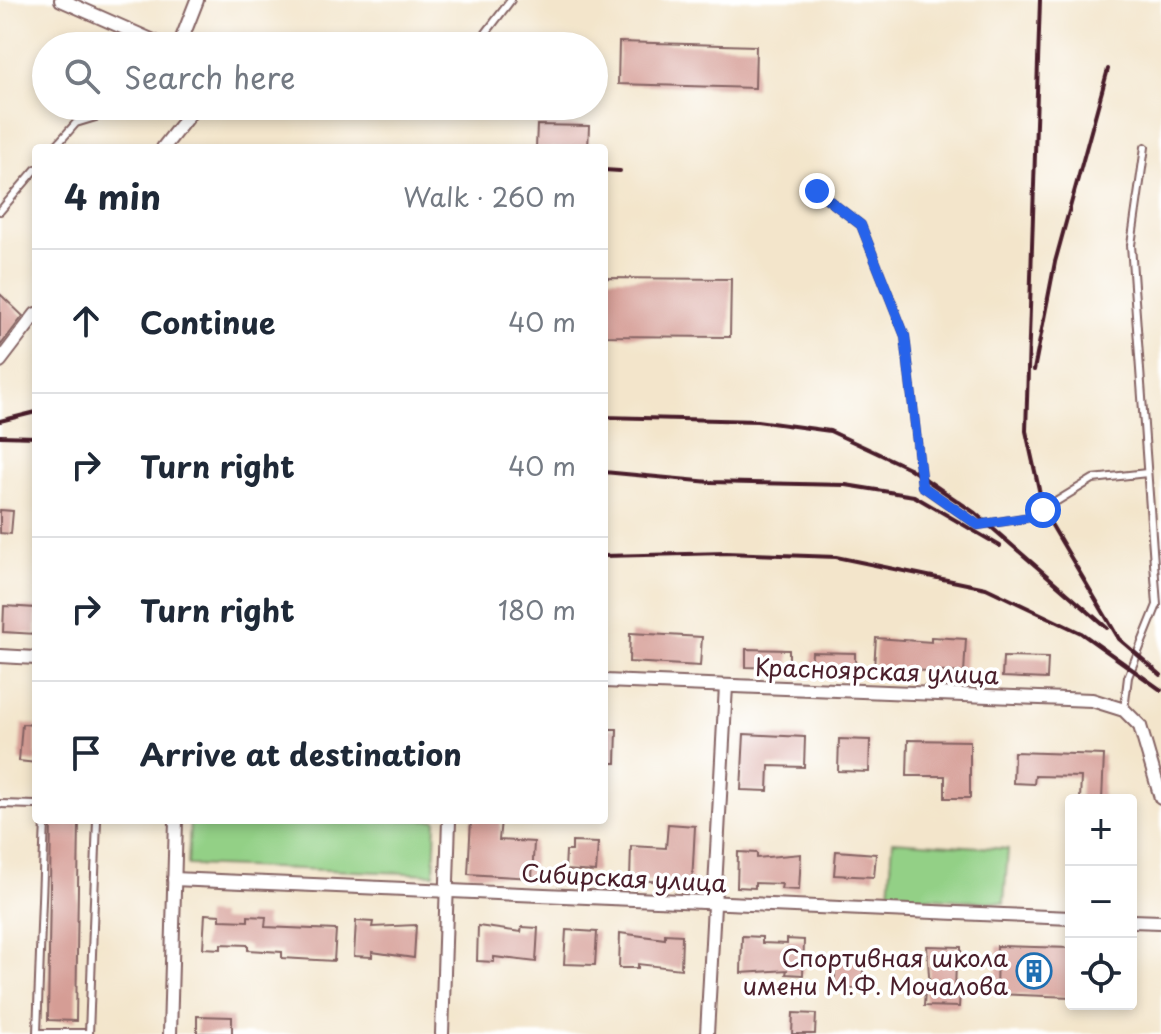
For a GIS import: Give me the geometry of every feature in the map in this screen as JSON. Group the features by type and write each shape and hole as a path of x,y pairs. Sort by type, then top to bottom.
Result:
{"street":[{"path":"61,0 133,32"},
{"path":"184,32 197,0"},
{"path":"166,144 182,120"},
{"path":"0,361 32,319"},
{"path":"0,656 32,658"},
{"name":"Красноярская улица","path":"608,681 1092,700 1124,710"},
{"path":"707,1034 726,686"},
{"path":"1124,710 1140,726 1161,798"},
{"path":"170,1034 176,824"},
{"path":"442,1034 449,824"},
{"name":"Сибирская улица","path":"174,879 1065,918"},
{"path":"1137,921 1161,922"}],"lane":[{"path":"487,32 511,0"},
{"path":"58,144 76,123 86,120"},
{"path":"1124,710 1128,677 1157,605 1131,245 1145,147"},
{"path":"0,211 32,174"},
{"path":"817,191 861,225 905,336 922,486 978,525 1031,517 1093,479 1147,473"},
{"path":"0,804 32,805"},
{"path":"45,824 37,1033 89,1034 97,824"}],"green space":[{"path":"190,824 436,824 434,874 188,865"},
{"path":"893,841 1008,849 1004,903 889,895"}],"building":[{"path":"619,42 756,46 755,88 618,84"},
{"path":"537,125 589,126 588,144 536,144"},
{"path":"608,278 731,279 730,337 608,336"},
{"path":"0,294 23,316 0,346"},
{"path":"0,510 13,511 11,534 0,533"},
{"path":"4,606 32,608 32,634 3,632"},
{"path":"630,633 702,637 700,666 629,662"},
{"path":"931,637 966,639 964,673 874,668 876,638 931,642"},
{"path":"746,649 789,650 789,668 746,667"},
{"path":"812,652 855,653 855,671 811,670"},
{"path":"1003,657 1048,658 1047,679 1002,677"},
{"path":"22,724 32,725 32,763 19,761"},
{"path":"608,729 617,729 616,763 608,763"},
{"path":"744,734 805,737 804,767 769,766 768,791 741,790"},
{"path":"839,739 870,740 869,772 838,771"},
{"path":"908,740 970,741 970,798 945,798 945,776 907,776"},
{"path":"1014,752 1104,755 1102,794 1080,794 1081,777 1035,776 1034,784 1013,783"},
{"path":"51,824 79,824 76,1021 48,1020"},
{"path":"471,824 501,824 499,840 534,842 532,878 468,874"},
{"path":"668,824 695,826 692,883 630,880 631,846 666,848"},
{"path":"572,842 598,843 596,872 565,870 566,851 572,851"},
{"path":"836,851 876,854 874,877 834,875"},
{"path":"738,852 757,853 757,858 801,854 799,890 781,889 782,884 755,883 755,888 737,887"},
{"path":"205,914 220,915 220,920 248,921 248,916 266,917 265,927 336,930 334,961 282,958 282,952 248,950 248,945 221,944 221,949 203,948"},
{"path":"356,921 373,922 372,927 416,925 414,958 372,952 372,957 354,956"},
{"path":"478,926 521,932 522,927 538,928 536,962 494,957 494,962 477,961"},
{"path":"566,930 597,932 595,965 564,964"},
{"path":"620,933 665,939 665,934 682,935 681,969 638,964 638,968 619,968"},
{"path":"742,936 762,937 762,943 787,944 787,939 804,940 803,975 786,974 787,970 741,973"},
{"path":"927,946 961,947 961,963 956,963 955,990 960,991 959,1007 924,1006 925,990 930,990"},
{"name":"Спортивная школа имени М.Ф. Мочалова","path":"997,946 1065,948 1065,997 996,994"},
{"path":"836,959 864,960 862,989 834,988"},
{"path":"793,1013 816,1014 815,1034 792,1034"},
{"path":"197,1016 232,1017 232,1034 197,1033"}],"railway":[{"path":"1040,0 1026,431 1044,512 1119,639 1161,675"},
{"path":"1034,370 1055,262 1108,69"},
{"path":"608,170 620,171"},
{"path":"0,421 32,413"},
{"path":"608,417 757,421 830,431 909,468 975,513 1107,628"},
{"path":"0,436 32,437"},
{"path":"608,472 710,482 846,485 914,496 1000,546"},
{"path":"608,556 726,553 836,557 986,588 1081,633 1161,690"}],"place":[{"name":"Спортивная школа имени М.Ф. Мочалова","path":"1034,971"}],"route":[{"path":"817,191 861,225 905,336 922,486 978,525 1031,517 1043,510"}]}
